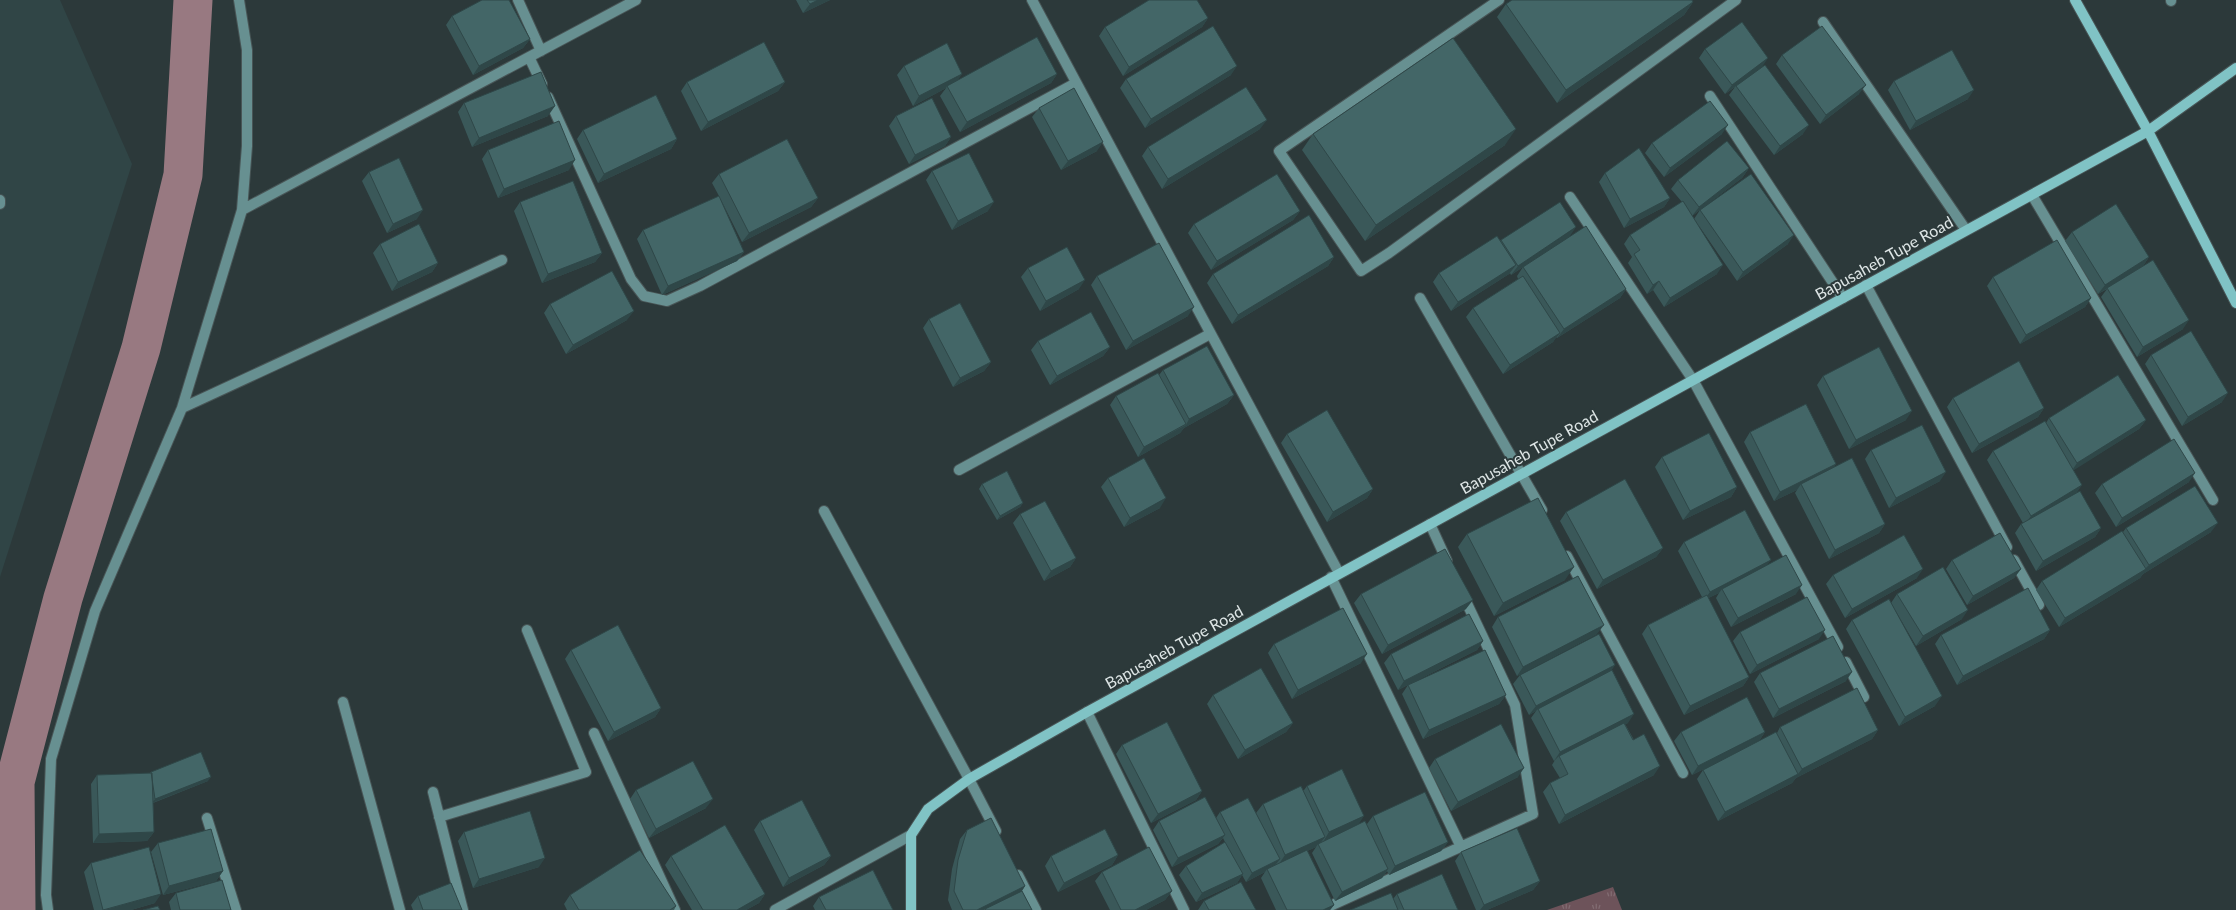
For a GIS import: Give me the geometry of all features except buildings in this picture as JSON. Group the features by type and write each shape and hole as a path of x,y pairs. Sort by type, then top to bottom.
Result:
{"street":[{"path":"48,910 46,895 51,759 95,611 182,408 242,210 247,146 247,50 239,0"},
{"path":"518,0 541,51"},
{"path":"242,210 636,0"},
{"path":"1032,0 1210,334 1335,575 1461,847"},
{"path":"1499,0 1279,151 1361,271 1389,253 1736,0"},
{"path":"2075,0 2148,131 2236,303"},
{"path":"1822,22 1966,230"},
{"path":"530,58 631,279 644,296 667,301 700,286 1076,82"},
{"name":"Bapusaheb Tupe Road","path":"911,835 928,809 969,779 1335,575 2148,131 2236,68"},
{"path":"1710,96 1843,298"},
{"path":"2032,194 2212,500"},
{"path":"1570,197 1693,380 1864,697"},
{"path":"182,408 502,260"},
{"path":"1866,285 2038,605"},
{"path":"1420,298 1523,473 1546,516"},
{"path":"959,470 1210,334"},
{"path":"824,511 1000,840"},
{"path":"1430,524 1450,567"},
{"path":"1564,550 1683,773"},
{"path":"1330,906 1533,814 1515,705 1458,584"},
{"path":"439,818 586,772 527,630"},
{"path":"343,702 400,910"},
{"path":"1087,712 1184,910"},
{"path":"594,732 675,910"},
{"path":"433,792 463,910"},
{"path":"207,818 236,910"},
{"path":"775,910 911,835 911,910"},
{"path":"1014,866 1036,910"}],"shaded area":[{"path":"0,0 60,0 132,164 0,577"}],"green space":[{"path":"1613,887 1622,910 1547,910"}],"waterway":[{"path":"16,910 15,782 63,598 141,348 183,175 193,0"}]}
